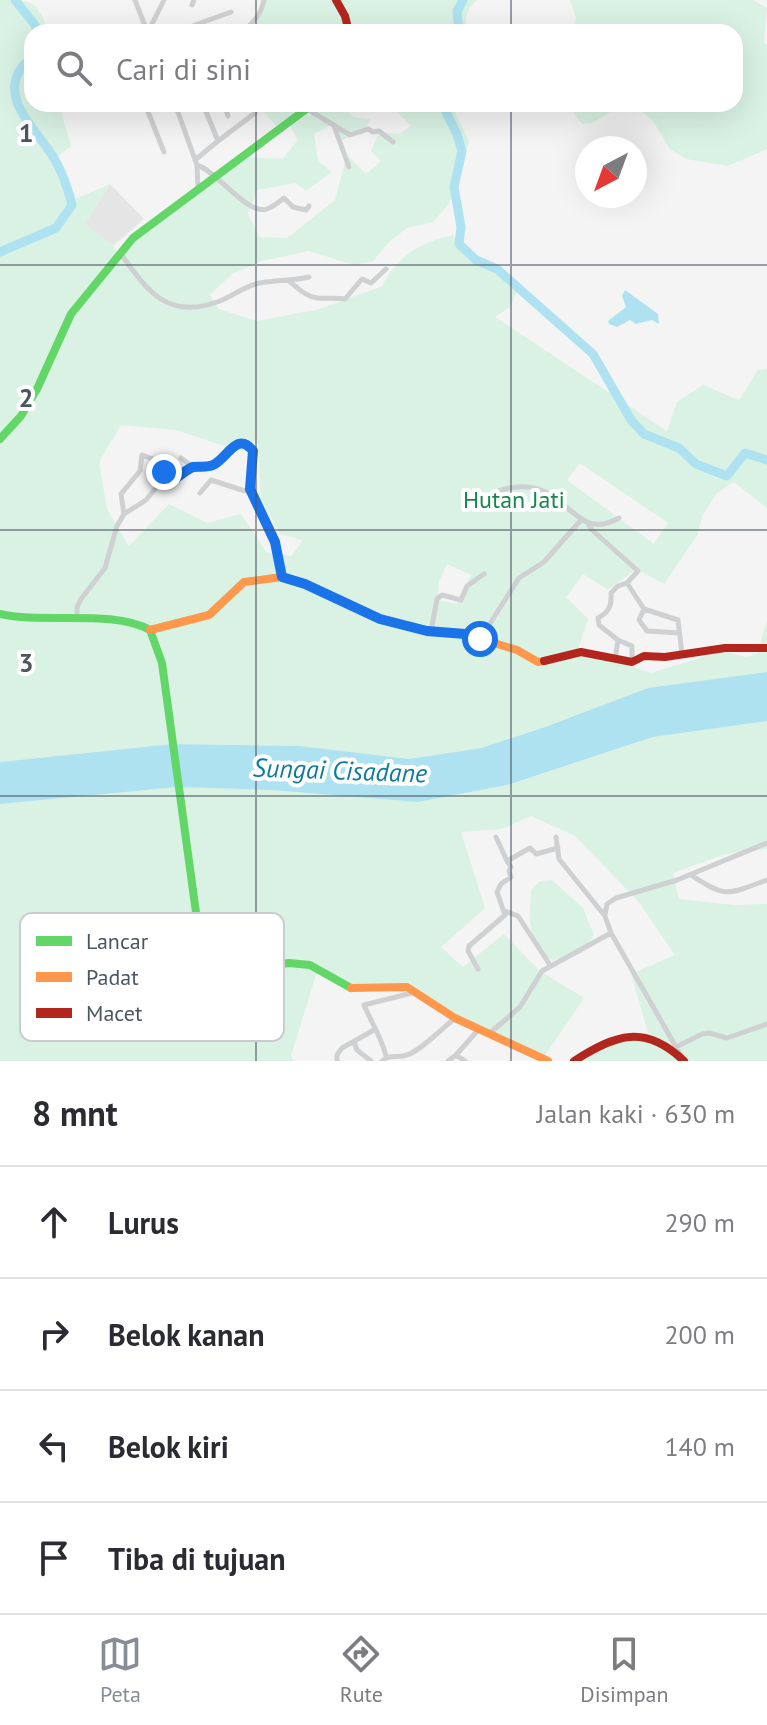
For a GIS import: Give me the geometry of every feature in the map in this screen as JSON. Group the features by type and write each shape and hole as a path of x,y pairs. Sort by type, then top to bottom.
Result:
{"street":[{"path":"135,0 145,24"},
{"path":"152,24 164,0"},
{"path":"252,24 260,14 264,0"},
{"path":"336,0 347,24"},
{"path":"198,24 231,12"},
{"path":"148,112 164,152"},
{"path":"178,112 196,163 198,189"},
{"path":"206,112 218,141"},
{"path":"228,112 228,116"},
{"path":"0,439 21,416 37,389 71,314 120,253 147,226 303,112"},
{"path":"317,112 350,135 368,129 379,131 393,142"},
{"path":"196,163 218,141 255,113"},
{"path":"334,125 349,167"},
{"path":"196,163 257,209 268,209 284,198 299,210 306,210 309,206"},
{"path":"120,253 149,292 159,300 182,307 220,301 259,283 289,282 309,277"},
{"path":"289,282 306,295 345,299 362,279 371,283 386,269"},
{"path":"124,514 121,494 140,471 142,455 153,459 167,477 175,480 193,467 214,465 230,448 240,443 248,445 253,451 250,489 275,542 282,577"},
{"path":"181,458 193,467"},
{"path":"77,618 81,599 105,568 117,526 124,514 146,500 167,477"},
{"path":"200,493 211,480 245,491 250,489"},
{"path":"468,507 484,495 501,488 539,489 588,523 603,525 619,518"},
{"path":"480,639 519,578 544,562 581,520"},
{"path":"588,523 638,571 611,593 612,604 607,613 598,618 599,625 618,640 632,646 632,662"},
{"path":"431,631 437,599 442,595 461,600 467,586 484,574"},
{"path":"150,630 209,615 244,582 282,577 305,584 380,619 431,631 465,634 517,650 538,662 581,652 632,662 644,656 682,655 725,648 767,648"},
{"path":"627,583 644,609 678,620 682,655"},
{"path":"644,609 639,620 647,631 679,633"},
{"path":"0,614 37,620 77,618 141,625 150,630 162,663 196,913"},
{"path":"615,660 618,640"},
{"path":"478,969 468,951 469,946 503,917 505,911 497,892 501,884 511,877 511,867 496,837"},
{"path":"556,837 559,859 605,916 611,933 683,1060"},
{"path":"605,916 607,904 616,898 691,875 767,843"},
{"path":"507,861 530,848 536,854 558,848"},
{"path":"691,875 714,891 732,892 767,880"},
{"path":"505,911 518,916 550,965"},
{"path":"489,1033 520,1007 535,979 550,965 611,933"},
{"path":"284,964 310,965 353,989 401,986 416,991 455,1018 548,1061"},
{"path":"416,991 364,1005 374,1030 385,1046 384,1059 411,1058 455,1018"},
{"path":"676,1047 702,1034 727,1038 767,1024"},
{"path":"448,1061 479,1029"},
{"path":"337,1061 342,1048 374,1030"},
{"path":"574,1061 593,1048 631,1035 660,1040 683,1060"},
{"path":"354,1042 357,1050 371,1061"},
{"path":"456,1055 465,1061"}],"shaded area":[{"path":"110,184 144,219 113,246 85,224"}],"green space":[{"name":"Hutan Jati","path":"0,0 27,2 41,14 45,24 24,24 24,112 61,112 71,146 52,161 73,200 110,184 85,224 113,246 137,278 122,253 154,222 245,157 282,159 298,140 290,125 279,129 264,112 305,112 309,116 320,112 348,112 353,117 371,119 366,127 341,141 333,124 314,134 318,161 332,172 306,191 296,183 257,190 248,214 260,237 287,238 335,200 347,155 366,174 381,161 371,151 379,132 400,134 411,126 397,112 455,112 469,141 449,204 433,222 407,228 389,242 373,261 354,265 309,251 261,261 232,274 210,295 219,309 257,321 320,309 382,286 395,266 411,252 453,235 461,248 504,270 519,285 511,306 495,317 667,431 677,402 703,385 739,400 758,370 767,369 767,508 734,482 717,493 702,516 698,534 664,584 636,569 608,590 583,574 566,597 588,619 578,649 651,673 722,651 746,657 757,654 767,620 767,672 548,726 481,748 409,759 300,746 172,744 0,762","holes":["121,425 176,430 225,446 243,438 258,443 261,499 280,534 303,540 291,556 266,552 241,514 207,523 169,504 129,546 107,509 99,462","580,463 668,523 654,544 567,480","447,564 471,575 457,604 438,600 439,581"]},
{"path":"263,0 477,0 467,14 466,24 251,24"},
{"path":"570,0 753,0 767,8 764,42 767,45 767,149 728,166 686,159 670,149 653,121 643,112 743,112 743,24 575,24"},
{"path":"573,112 610,112 592,123 582,124"},
{"path":"767,721 767,849 726,854 673,873 679,899 734,905 767,904 767,1061 574,1061 618,1036 648,1033 631,974 675,955 638,901 575,836 531,816 502,829 461,832 485,908 441,947 463,967 504,934 540,971 584,998 544,1057 464,1021 409,987 352,986 319,965 291,1056 294,1061 0,1061 0,804 177,787 271,790 418,802 507,785 653,737"},
{"path":"552,880 583,908 594,935 582,953 552,960 543,954 533,938 530,910 531,890 540,881"}],"water":[{"path":"625,290 658,314 659,324 652,320 636,324 630,320 617,327 609,324 608,321 626,307 622,296"},
{"name":"Sungai Cisadane","path":"767,672 767,721 653,737 507,785 418,802 271,790 177,787 0,804 0,762 172,744 300,746 409,759 481,748 648,688"}],"waterway":[{"path":"15,0 34,24"},
{"path":"458,24 457,11 463,0"},
{"path":"0,252 56,228 72,205 56,161 17,101 15,81 24,65"},
{"path":"446,112 462,151 454,187 461,227 459,244 476,260 497,269 593,354 631,420 644,434 679,448 696,464 727,476 745,453 767,460"}],"traffic: fast":[{"path":"0,439 21,416 37,389 71,314 133,238 302,112"},
{"path":"0,614 117,620 150,630 162,663 196,913"},
{"path":"284,964 310,965 351,988"}],"traffic: slow":[{"path":"150,630 209,615 244,582 282,577 305,584 380,619 427,631 465,634 517,650 538,662 544,661"},
{"path":"351,988 407,987 455,1018 548,1061"}],"traffic: jam":[{"path":"336,0 347,24"},
{"path":"544,661 581,652 632,662 644,656 665,657 725,648 767,648"},
{"path":"574,1061 603,1044 630,1037 656,1042 684,1061"}],"route":[{"path":"164,472 175,480 193,467 214,465 230,448 240,443 248,445 253,451 250,489 275,542 282,577 305,584 380,619 427,631 465,634 480,639"}]}
